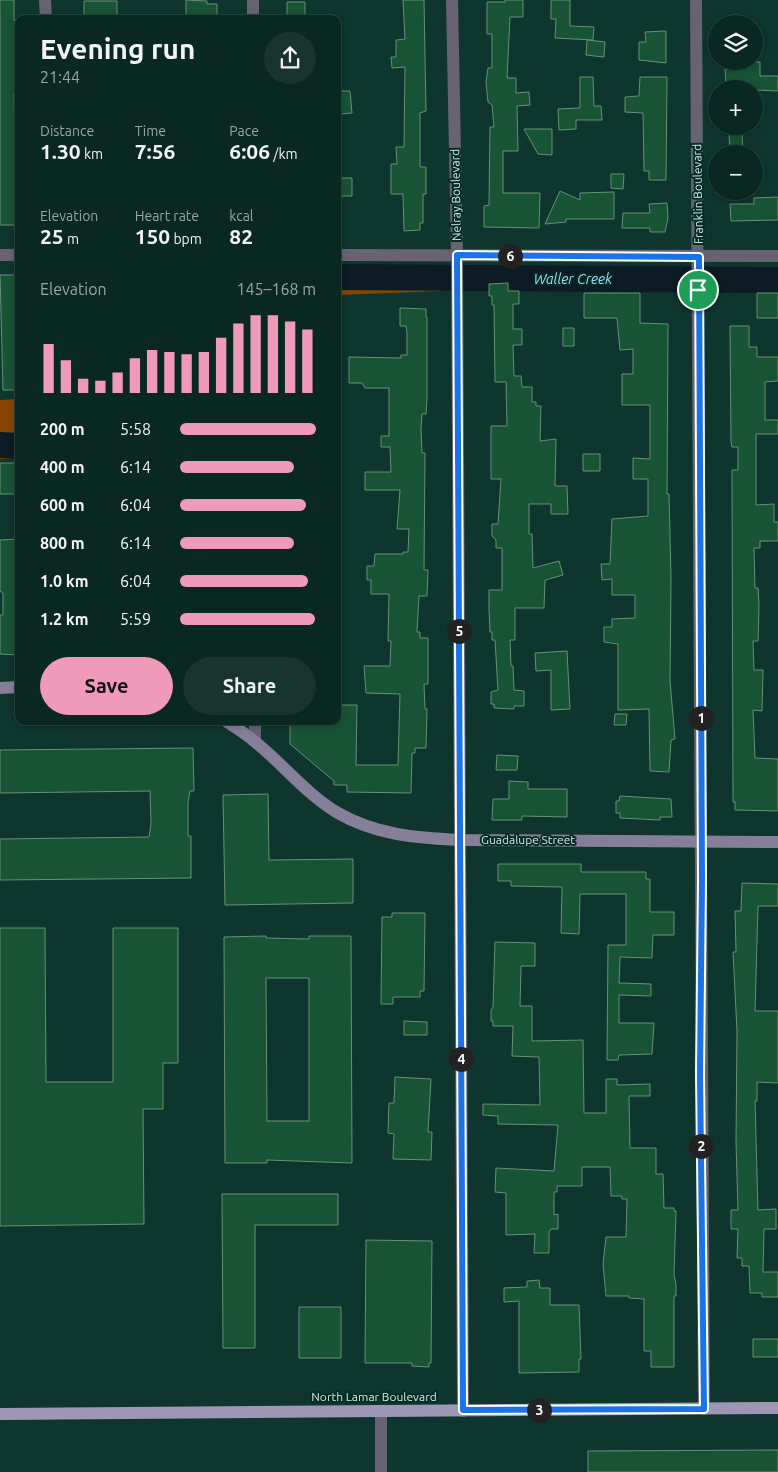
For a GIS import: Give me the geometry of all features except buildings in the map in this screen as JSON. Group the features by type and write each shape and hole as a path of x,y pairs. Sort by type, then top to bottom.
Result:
{"main road":[{"name":"North Lamar Boulevard","path":"0,1414 778,1408"}],"street":[{"path":"46,0 46,15"},
{"path":"253,0 253,15"},
{"name":"Nelray Boulevard","path":"452,0 457,255 463,1410"},
{"name":"Franklin Boulevard","path":"696,0 702,842 700,1074 704,1409"},
{"path":"341,255 778,256"},
{"path":"0,256 15,256"},
{"path":"0,688 15,687"},
{"name":"Guadalupe Street","path":"232,725 255,741 306,789 338,813 355,822 413,838 778,842"},
{"path":"255,725 255,741"},
{"path":"380,1411 381,1472"}],"shaded area":[{"path":"441,268 441,291 341,295 341,269"},
{"path":"15,399 15,458 0,459 0,400"}],"waterway":[{"name":"Waller Creek","path":"341,277 778,280"},
{"name":"Waller Creek","path":"0,445 15,446"}],"route":[{"path":"457,255 699,257 698,290 702,830 700,1074 704,1409 463,1410 457,255"}]}
